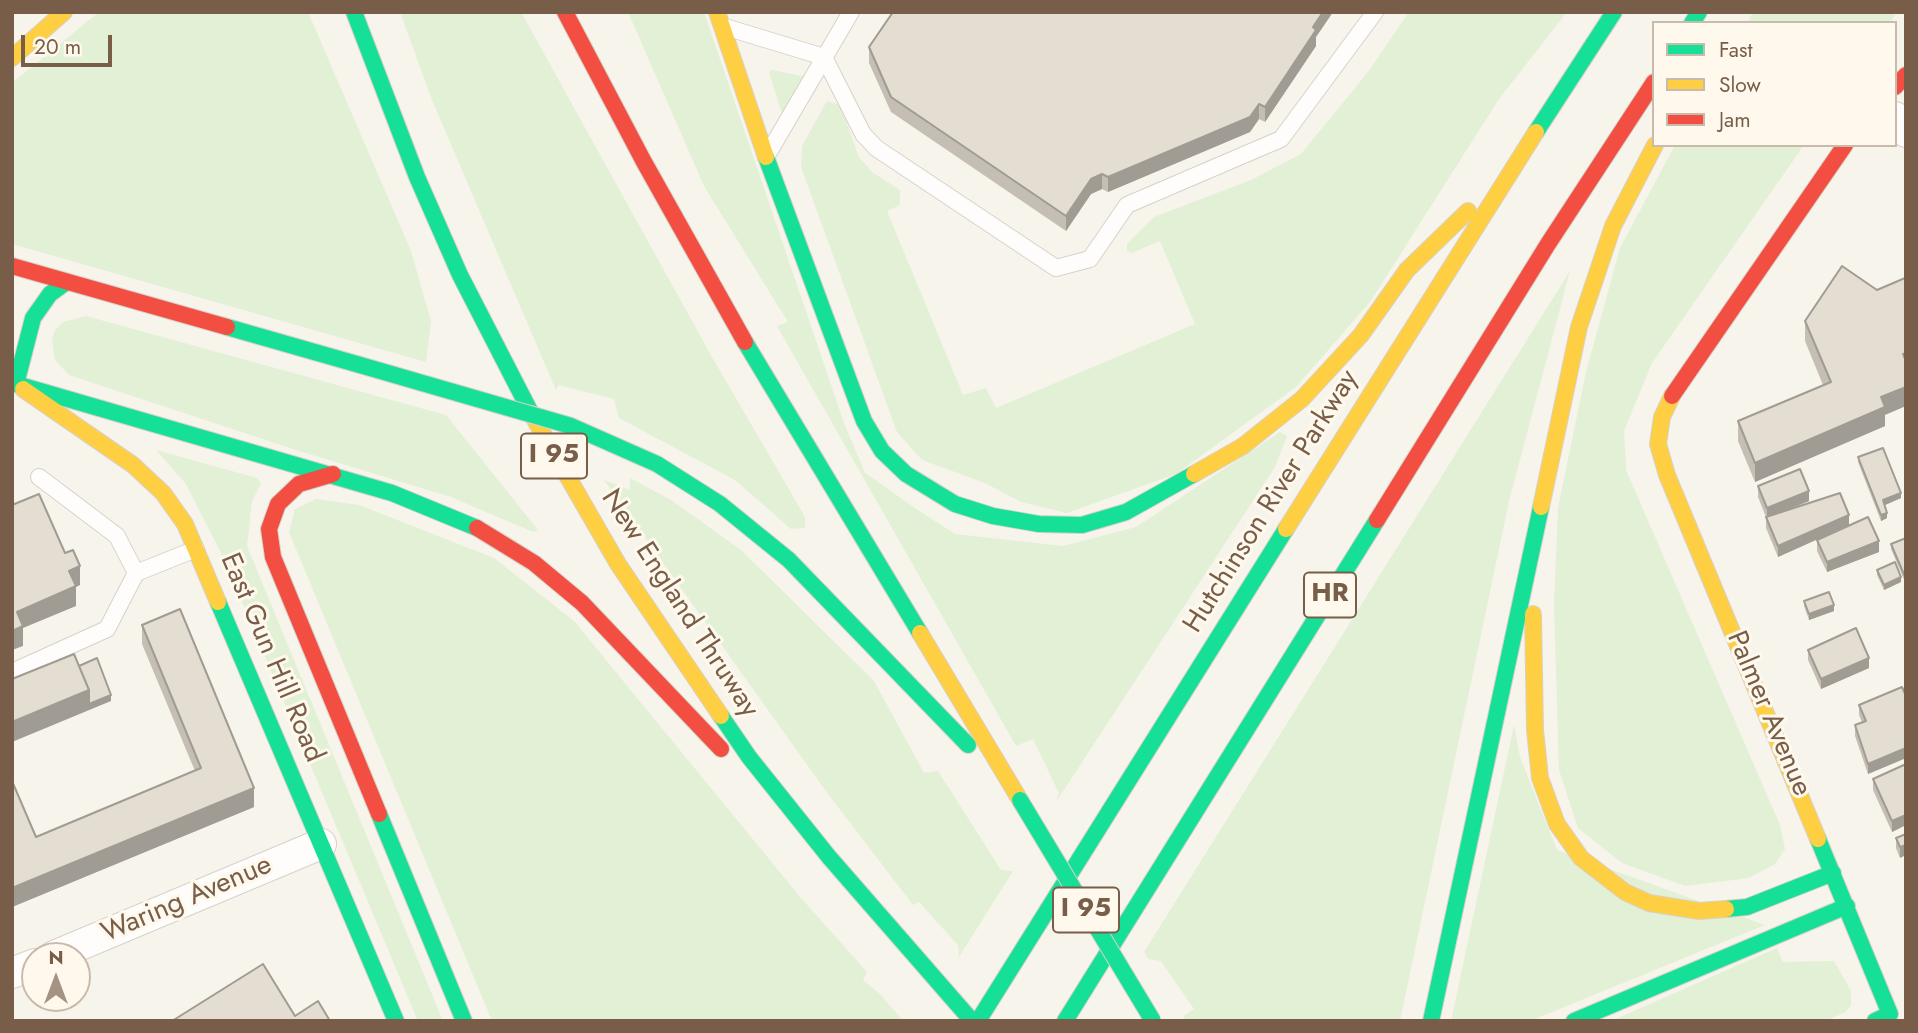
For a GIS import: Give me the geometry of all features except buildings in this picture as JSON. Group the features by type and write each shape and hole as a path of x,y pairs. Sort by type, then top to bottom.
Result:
{"main road":[{"path":"12,58 64,12"},
{"name":"New England Thruway","path":"354,12 416,177 460,275 512,381 563,474 685,666 749,757 829,857 972,1021"},
{"name":"I 95","path":"565,12 644,162 756,361 1153,1021"},
{"name":"Hutchinson River Parkway","path":"978,1021 1512,169 1614,12"},
{"path":"720,19 766,157 864,421 882,451 913,480 955,504 1016,521 1062,525 1104,520 1148,502 1243,446 1302,399 1354,343 1407,270 1512,169"},
{"name":"HR","path":"1065,1021 1541,256 1652,85"},
{"path":"1430,1021 1590,289 1613,226 1654,147"},
{"name":"Palmer Avenue","path":"1844,147 1666,406 1658,430 1660,458 1891,1016"},
{"path":"12,266 570,426 657,464 720,504 789,560 1020,800"},
{"path":"65,283 50,294 33,318 13,386 333,474 449,514 507,545 534,563 604,624 656,683 829,857"},
{"name":"East Gun Hill Road","path":"13,386 149,479 176,510 196,549 396,1021"},
{"path":"333,474 299,484 278,504 269,529 273,557 464,1021"},
{"path":"1532,553 1537,767 1552,814 1581,858 1625,892 1649,903 1689,911 1747,907 1833,873"},
{"path":"1574,1021 1847,906"}],"street":[{"name":"Waring Avenue","path":"87,942 321,844"}],"lane":[{"path":"766,157 851,12"},
{"path":"720,19 824,57 863,134 876,148 1056,268 1090,259 1127,205 1281,139 1375,12"},
{"path":"39,478 117,536 136,573"},
{"path":"12,672 107,629 136,573 196,549"}],"green space":[{"path":"99,12 308,12 411,251 431,321 426,362 12,244 12,83"},
{"path":"400,12 521,12 712,357 805,517 805,528 791,529 735,480 619,418 614,399 558,385 556,390 432,100"},
{"path":"628,12 704,12 844,423 865,473 955,534 1063,546 1136,527 1280,432 1287,436 1275,467 1056,802 1059,793 1033,739 1016,746 777,326 788,322 704,186"},
{"path":"1409,12 1567,12 1499,99 1370,302 1296,387 1176,474 1067,513 1021,502 985,483 922,460 897,432 801,167 802,146 827,101 840,105 859,157 872,172 900,190 900,205 887,211 963,395 986,388 996,408 1195,324 1160,241 1132,253 1127,251 1127,244 1154,217 1251,180 1301,154 1368,72"},
{"path":"1753,12 1897,12 1891,21 1748,21"},
{"path":"772,70 807,77 783,117 769,72"},
{"path":"1674,147 1803,147 1652,363 1624,431 1626,470 1780,825 1785,849 1775,864 1749,878 1685,886 1622,863 1578,828 1559,770 1554,605 1558,508 1586,372 1620,248"},
{"path":"1570,271 1509,501 1400,1021 1186,1021 1183,1016 1194,1009 1161,961 1148,959 1144,952"},
{"path":"86,316 446,415 538,530 533,532 451,497 296,450 69,375 55,360 52,340 55,330 63,322"},
{"path":"156,450 257,478 261,483 252,501 247,546 443,1021 418,1021 224,559 186,484"},
{"path":"630,478 671,500 741,550 874,681 924,773 938,771 1001,870 1013,871 959,957 958,945 919,902 913,905 825,790 604,480 630,490"},
{"path":"316,499 359,505 494,558 574,621 801,898 867,972 863,980 881,995 903,1021 492,1021 289,532 295,509"},
{"path":"1514,725 1520,757 1557,850 1765,925 1530,1021 1451,1021"},
{"path":"1777,948 1783,962 1834,961 1851,991 1851,1005 1846,1012 1825,1021 1611,1021"}],"traffic: fast":[{"path":"354,12 417,177 460,275 531,413"},
{"path":"1536,132 1614,12"},
{"path":"1693,21 1699,12"},
{"path":"766,157 864,421 882,451 906,474 955,504 993,516 1039,524 1082,525 1126,512 1194,474"},
{"path":"65,283 50,294 33,318 16,384 392,493 477,528"},
{"path":"227,327 360,365"},
{"path":"745,342 920,633"},
{"path":"360,365 571,426 657,464"},
{"path":"657,464 720,504 789,560 968,745"},
{"path":"1431,1021 1541,507"},
{"path":"1065,1021 1377,520"},
{"path":"978,1021 1286,529"},
{"path":"218,602 396,1021"},
{"path":"721,716 749,757 829,857 972,1021"},
{"path":"1020,800 1153,1021"},
{"path":"379,814 464,1021"},
{"path":"1818,839 1890,1014 1875,1021"},
{"path":"1726,909 1747,907 1833,873"},
{"path":"1574,1021 1847,906"}],"traffic: slow":[{"path":"12,58 64,12"},
{"path":"717,12 766,157"},
{"path":"1286,529 1536,132"},
{"path":"1541,507 1579,327 1613,226 1654,147"},
{"path":"1194,474 1243,446 1302,399 1361,335 1407,270 1468,211"},
{"path":"23,389 133,465 163,493 185,524 218,602"},
{"path":"1672,396 1662,417 1658,444 1667,475 1818,839"},
{"path":"531,413 618,564 721,716"},
{"path":"1533,614 1535,730 1540,778 1557,824 1581,858 1625,892 1649,903 1699,911 1726,909"},
{"path":"920,633 1020,800"}],"traffic: jam":[{"path":"565,12 644,162 745,342"},
{"path":"1897,85 1906,75"},
{"path":"1377,520 1548,244 1652,85"},
{"path":"1672,396 1844,147"},
{"path":"12,266 227,327"},
{"path":"333,474 299,484 278,504 269,529 273,557 379,814"},
{"path":"477,528 534,563 582,603 721,749"}]}
